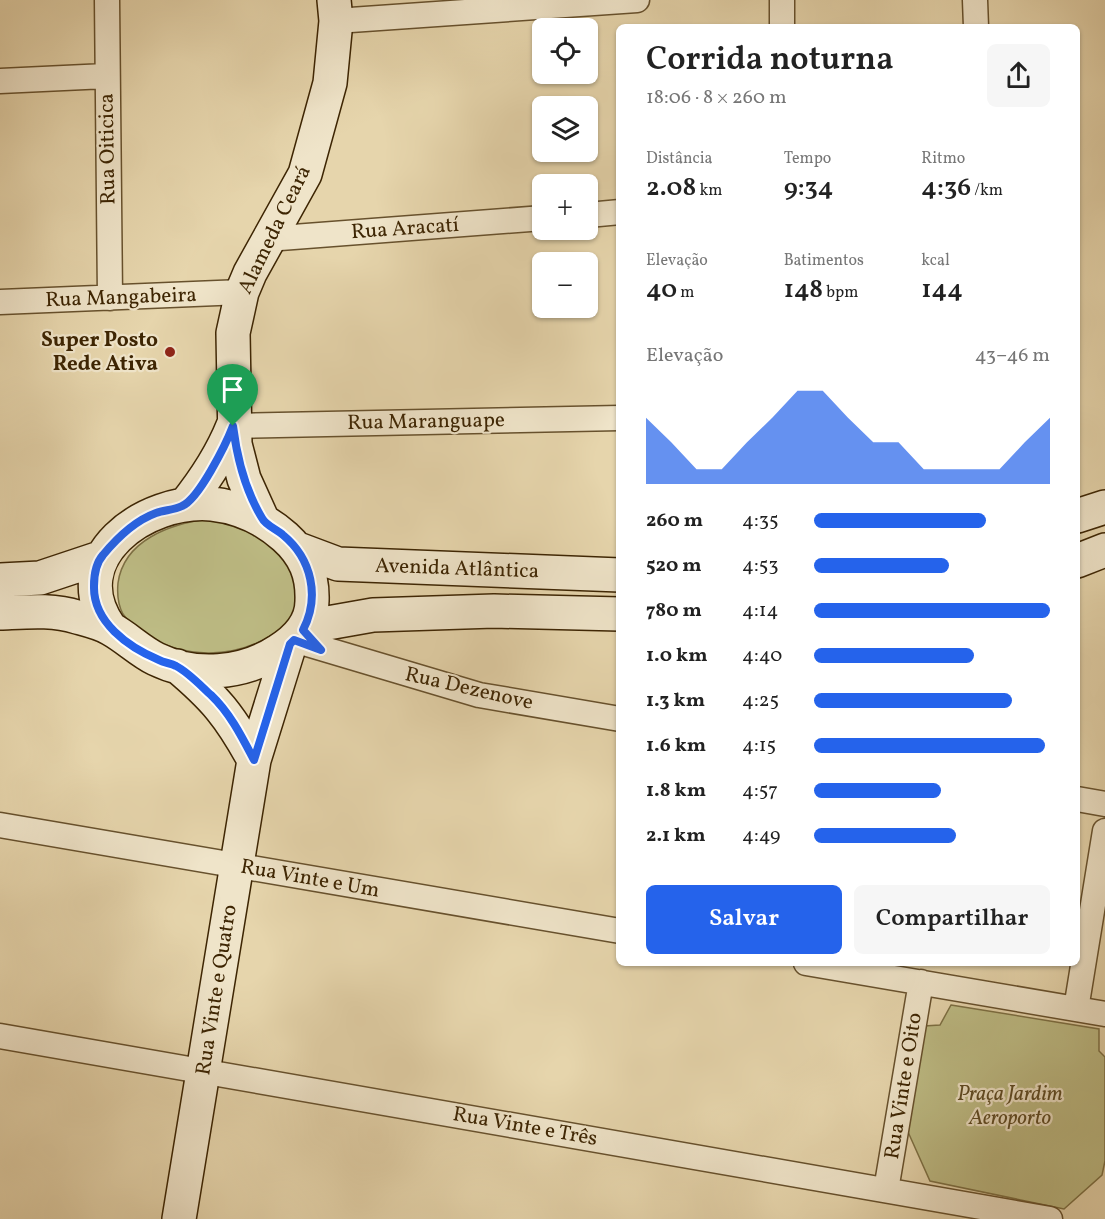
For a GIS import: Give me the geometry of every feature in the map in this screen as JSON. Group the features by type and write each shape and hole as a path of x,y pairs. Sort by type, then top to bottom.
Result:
{"main road":[{"name":"Alameda Ceará","path":"263,521 244,479 233,426 233,333 242,292 267,240 305,174 330,83 335,10"},
{"name":"Alameda Ceará","path":"185,506 212,471 233,426"},
{"name":"Avenida Atlântica","path":"110,628 99,613 94,594 94,576 100,558 121,535 137,522 156,513 185,506 210,504 244,511 263,521 298,549 338,564 616,575"},
{"path":"1080,515 1105,507"},
{"name":"Avenida Atlântica","path":"298,549 308,567 313,588 312,608 303,638"},
{"path":"1080,560 1105,550"},
{"name":"Avenida Atlântica","path":"0,580 40,578 100,558"},
{"name":"Avenida Atlântica","path":"0,613 34,611 74,616 110,628 158,660 177,666 212,671 240,668 266,659 303,638 373,615 494,611 616,614"},
{"name":"Rua Vinte e Quatro","path":"179,1219 254,760 303,638"},
{"path":"177,666 213,697 234,724 254,760"}],"street":[{"name":"Rua Oiticica","path":"107,0 110,298"},
{"path":"335,10 637,0"},
{"path":"782,0 782,24"},
{"path":"975,0 976,24"},
{"path":"0,81 106,76"},
{"path":"598,214 616,212"},
{"name":"Rua Aracatí","path":"267,240 532,219"},
{"name":"Rua Mangabeira","path":"0,302 242,292"},
{"name":"Rua Maranguape","path":"233,426 616,418"},
{"name":"Rua Dezenove","path":"303,638 479,695 616,718"},
{"path":"1080,800 1105,804"},
{"name":"Rua Vinte e Um","path":"0,825 616,931"},
{"path":"1076,1009 1105,831"},
{"path":"824,966 1105,1014"},
{"name":"Rua Vinte e Oito","path":"886,1190 921,982"},
{"name":"Rua Vinte e Três","path":"0,1036 1050,1219"}],"green space":[{"path":"208,519 226,521 276,542 302,585 293,616 282,628 254,644 239,649 208,653 177,649 147,636 134,626 121,611 118,583 122,568 139,545 164,530"},
{"name":"Praça Jardim Aeroporto","path":"951,1005 1099,1029 1099,1051 1105,1057 1105,1161 1102,1175 1064,1209 930,1181 904,1123 924,1026 940,1025"}],"place":[{"name":"Super Posto Rede Ativa","path":"170,352"}],"route":[{"path":"233,426 244,479 263,521 283,534 298,549 308,567 313,588 312,608 303,630 321,650 294,640 290,644 254,760 234,724 213,697 177,666 158,660 110,628 99,613 94,594 94,576 100,558 121,535 137,522 156,513 185,506 212,471 233,426"}]}
